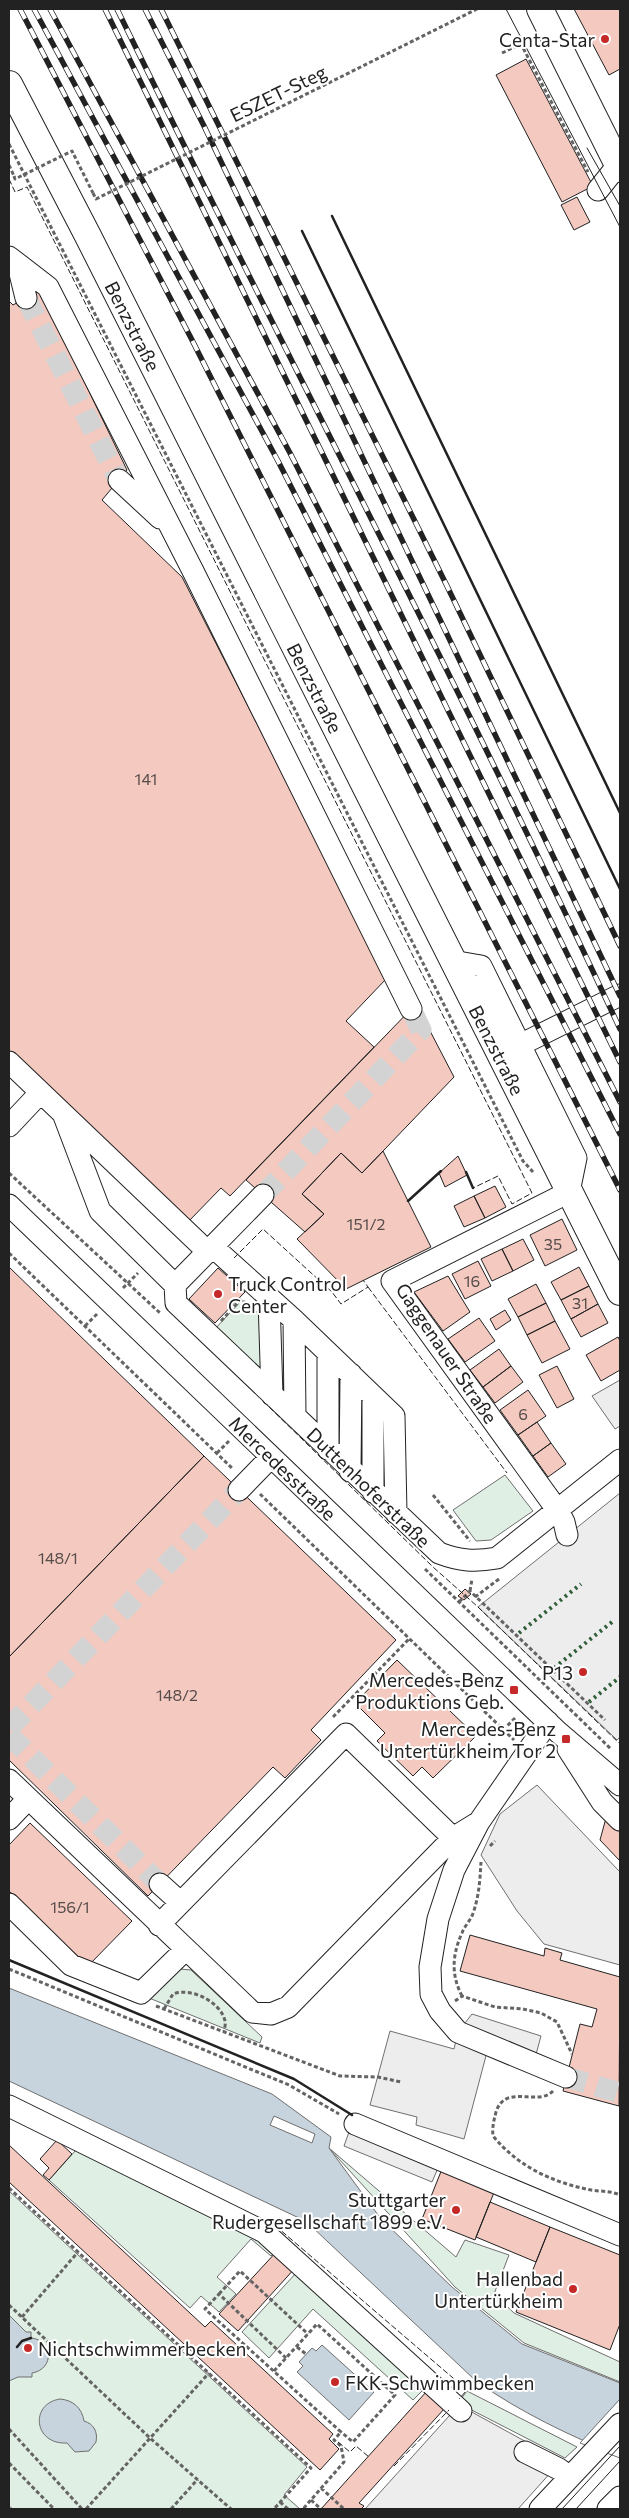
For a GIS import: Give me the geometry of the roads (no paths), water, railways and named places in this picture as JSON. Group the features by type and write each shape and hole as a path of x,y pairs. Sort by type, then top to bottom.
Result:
{"main road":[{"path":"540,9 619,167"},
{"name":"Benzstraße","path":"9,84 620,1292"}],"street":[{"path":"598,190 619,167"},
{"path":"14,261 26,298"},
{"path":"14,261 48,287 171,528 411,1009"},
{"path":"119,480 171,528"},
{"path":"452,961 481,966 576,1158 569,1192"},
{"path":"520,1046 620,995"},
{"path":"9,1062 64,1116 210,1250 229,1263 323,1350 334,1454"},
{"path":"9,1126 40,1093"},
{"path":"64,1116 100,1211 175,1285 263,1195"},
{"name":"Gaggenauer Straße","path":"566,1524 392,1281 569,1192"},
{"name":"Mercedesstraße","path":"9,1204 553,1727 620,1785"},
{"name":"Duttenhoferstraße","path":"175,1285 176,1304 439,1554 474,1562 497,1558 566,1524 620,1460"},
{"path":"323,1350 334,1454"},
{"path":"323,1350 334,1454"},
{"path":"323,1350 334,1454"},
{"path":"323,1350 334,1454"},
{"path":"323,1350 334,1454"},
{"path":"243,1486 271,1457"},
{"path":"553,1727 528,1754 479,1822 454,1870 438,1919 430,1967 431,1994 440,2011 458,2032 562,2075"},
{"name":"Mercedesstraße","path":"553,1727 602,1802 620,1820"},
{"path":"160,1925 180,1902 346,1734 453,1838"},
{"path":"9,1780 252,2012 271,2014 288,2007 453,1838 479,1822"},
{"path":"9,1819 28,1799"},
{"path":"160,1884 180,1902"},
{"path":"9,1904 71,1965 141,1993 185,1950"},
{"path":"9,2106 264,2232 461,2411"},
{"path":"355,2124 620,2235"},
{"path":"540,2509 620,2424"},
{"path":"525,2452 559,2469 570,2477"},
{"path":"608,2509 620,2498"}],"tunnel":[{"path":"26,298 119,480"},
{"path":"263,1195 421,1030 411,1009"},
{"path":"9,1728 239,1490"},
{"path":"9,1735 160,1884"},
{"path":"566,2077 620,2093"}],"tram line":[{"path":"506,9 620,227"},
{"path":"587,148 620,206"},
{"path":"562,2509 620,2446"},
{"path":"576,2509 620,2461"}],"railway":[{"path":"20,9 191,338 620,1190"},
{"path":"34,9 278,461 620,1134"},
{"path":"50,9 290,453 620,1102"},
{"path":"105,9 620,1062"},
{"path":"117,9 497,772 620,1029"},
{"path":"145,9 204,126 620,996"},
{"path":"161,9 447,586 620,946"}],"place":[{"name":"Centa-Star","path":"605,39"},
{"name":"Truck Control Center","path":"218,1294"},
{"name":"P13","path":"583,1672"},
{"name":"Mercedes-Benz Produktions Geb.","path":"514,1690"},
{"name":"Mercedes-Benz Untertürkheim Tor 2","path":"566,1739"},
{"name":"Stuttgarter Rudergesellschaft 1899 e.V.","path":"456,2210"},
{"name":"Hallenbad Untertürkheim","path":"573,2289"},
{"name":"Nichtschwimmerbecken","path":"28,2348"},
{"name":"FKK-Schwimmbecken","path":"335,2382"}]}
